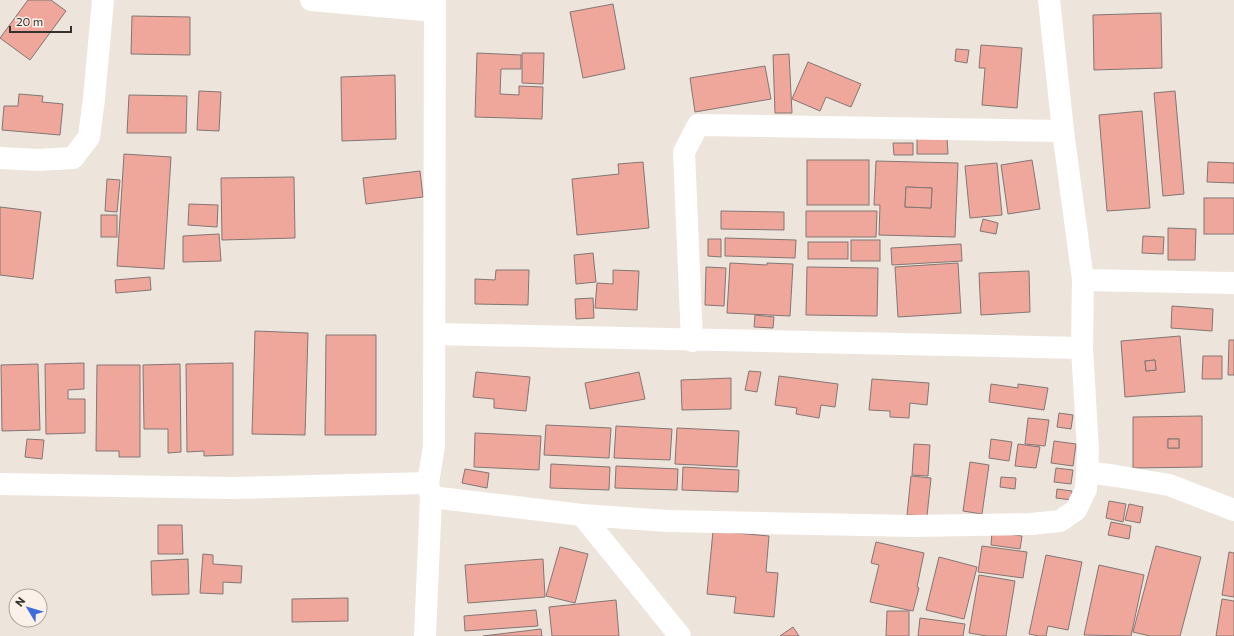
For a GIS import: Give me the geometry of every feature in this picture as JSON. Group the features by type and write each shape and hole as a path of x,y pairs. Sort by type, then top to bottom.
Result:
{"street":[{"path":"0,158 38,160 73,158 89,137 103,0"},
{"path":"311,0 435,5 434,446 430,490 425,636"},
{"path":"0,484 430,490 582,515 668,521 913,526 1032,524 1060,521 1076,510 1086,489 1088,450 1082,348 1083,280 1063,131 1049,0"},
{"path":"692,340 684,152 698,126 1063,131"},
{"path":"1083,280 1234,284"},
{"path":"435,334 1082,348"},
{"path":"1087,472 1169,486 1234,510"},
{"path":"582,515 680,636"}],"building":[{"path":"28,0 51,0 66,11 30,60 0,38"},
{"path":"613,4 625,69 583,78 570,12"},
{"path":"1161,13 1162,68 1094,70 1093,15"},
{"path":"132,16 190,17 190,55 131,54"},
{"path":"981,45 1022,48 1017,108 982,105 985,68 979,68"},
{"path":"956,49 969,50 967,63 955,61"},
{"path":"477,53 521,55 521,69 501,69 500,94 519,95 519,86 543,87 542,119 475,117"},
{"path":"522,53 544,53 543,84 522,83"},
{"path":"789,54 792,113 775,113 773,55"},
{"path":"808,62 861,84 851,107 826,97 820,111 792,99"},
{"path":"765,66 771,99 695,112 690,78"},
{"path":"395,75 396,139 342,141 341,77"},
{"path":"199,91 221,92 219,131 197,130"},
{"path":"1175,91 1184,194 1163,196 1154,93"},
{"path":"19,94 43,96 42,102 63,104 60,135 2,130 4,106 18,106"},
{"path":"129,95 187,96 186,133 127,133"},
{"path":"1142,111 1150,208 1107,211 1099,115"},
{"path":"917,137 947,137 948,154 917,154"},
{"path":"893,143 913,143 913,155 894,155"},
{"path":"124,154 171,157 164,269 117,266"},
{"path":"807,160 869,160 869,205 807,205"},
{"path":"1032,160 1040,209 1008,214 1001,165"},
{"path":"876,161 958,163 955,237 879,235 880,205 874,205","holes":["906,187 932,188 931,208 905,207"]},
{"path":"643,162 649,228 577,235 572,179 619,174 618,164"},
{"path":"1208,162 1234,163 1234,183 1207,182"},
{"path":"997,163 1002,215 970,218 965,166"},
{"path":"420,171 423,197 366,204 363,178"},
{"path":"294,177 295,238 222,240 221,178"},
{"path":"107,179 120,180 117,212 105,211"},
{"path":"906,187 932,188 931,208 905,207"},
{"path":"1204,198 1234,198 1234,234 1204,234"},
{"path":"189,204 218,205 217,227 188,225"},
{"path":"0,207 41,212 33,279 0,275"},
{"path":"721,211 784,212 784,230 721,229"},
{"path":"806,211 877,211 876,237 806,237"},
{"path":"101,215 117,215 117,237 101,237"},
{"path":"983,219 998,223 996,234 980,231"},
{"path":"1168,228 1196,229 1195,260 1168,260"},
{"path":"219,234 221,261 183,262 183,236"},
{"path":"1143,236 1164,237 1163,254 1142,253"},
{"path":"725,238 796,240 795,258 725,256"},
{"path":"708,239 721,239 721,257 708,256"},
{"path":"851,240 880,240 880,261 851,261"},
{"path":"808,242 848,242 848,259 808,259"},
{"path":"961,244 962,261 892,265 891,248"},
{"path":"593,253 596,282 576,284 574,255"},
{"path":"730,263 767,265 767,263 793,264 790,316 727,313"},
{"path":"958,263 961,313 898,317 895,267"},
{"path":"706,267 726,268 724,306 705,305"},
{"path":"807,267 878,268 877,316 806,315"},
{"path":"496,270 529,270 528,305 475,304 475,279 495,280"},
{"path":"613,270 639,271 637,310 595,308 597,283 613,284"},
{"path":"1029,271 1030,312 981,315 979,273"},
{"path":"150,277 151,290 116,293 115,280"},
{"path":"593,298 594,318 576,319 575,299"},
{"path":"1172,306 1213,309 1212,331 1171,328"},
{"path":"755,315 774,317 773,328 754,327"},
{"path":"255,331 308,333 305,435 252,434"},
{"path":"326,335 376,335 376,435 325,435"},
{"path":"1180,336 1185,392 1125,397 1121,341","holes":["1155,360 1156,370 1146,371 1145,361"]},
{"path":"1229,340 1234,340 1234,375 1228,375"},
{"path":"1203,356 1222,356 1222,379 1202,379"},
{"path":"1155,360 1156,370 1146,371 1145,361"},
{"path":"84,363 84,389 68,390 68,399 85,399 85,433 46,434 45,364"},
{"path":"233,363 233,455 204,456 204,451 187,452 186,364"},
{"path":"38,364 40,430 2,431 1,365"},
{"path":"180,364 181,452 168,453 168,429 144,429 143,365"},
{"path":"97,365 140,365 140,457 119,457 119,451 96,451"},
{"path":"749,371 761,372 757,392 745,390"},
{"path":"476,372 530,377 526,411 494,408 494,399 473,397"},
{"path":"639,372 645,399 590,409 585,383"},
{"path":"779,376 838,384 835,407 821,405 819,418 796,414 797,408 775,405"},
{"path":"731,378 731,409 682,410 681,380"},
{"path":"872,379 929,383 927,405 910,403 909,418 890,417 890,411 869,410"},
{"path":"991,384 1018,388 1018,384 1048,388 1044,410 989,402"},
{"path":"1059,413 1073,415 1071,429 1057,427"},
{"path":"1202,416 1202,467 1133,468 1133,417","holes":["1168,439 1179,439 1179,448 1168,448"]},
{"path":"1028,418 1049,420 1045,446 1025,444"},
{"path":"546,425 611,428 609,458 544,455"},
{"path":"616,426 672,429 670,460 614,458"},
{"path":"677,428 739,431 737,467 675,464"},
{"path":"475,433 541,436 539,470 474,467"},
{"path":"27,439 44,440 42,459 25,457"},
{"path":"991,439 1012,442 1009,461 989,458"},
{"path":"1168,439 1179,439 1179,448 1168,448"},
{"path":"1054,441 1076,444 1073,466 1051,463"},
{"path":"914,444 930,445 928,476 912,475"},
{"path":"1018,444 1040,447 1036,468 1015,466"},
{"path":"970,462 989,465 982,514 963,511"},
{"path":"551,464 610,467 609,490 550,488"},
{"path":"616,466 678,469 677,490 615,488"},
{"path":"683,467 739,470 738,492 682,490"},
{"path":"1056,468 1073,470 1071,484 1054,482"},
{"path":"465,469 489,473 487,488 462,483"},
{"path":"911,476 931,478 927,516 907,515"},
{"path":"1001,477 1016,478 1015,489 1000,487"},
{"path":"1057,489 1072,491 1072,500 1056,498"},
{"path":"1109,501 1126,504 1123,522 1106,518"},
{"path":"1129,504 1143,507 1140,523 1125,520"},
{"path":"1111,522 1131,526 1129,539 1108,535"},
{"path":"158,525 182,525 183,554 158,554"},
{"path":"713,531 769,536 766,572 778,573 774,617 734,613 736,597 707,594"},
{"path":"992,532 1022,536 1020,549 991,545"},
{"path":"876,542 924,553 917,587 919,588 913,611 870,602 879,565 871,563"},
{"path":"982,546 1027,552 1023,578 978,572"},
{"path":"1156,546 1201,557 1180,636 1150,636 1133,632"},
{"path":"560,547 588,554 575,603 546,596"},
{"path":"1229,552 1234,553 1234,597 1222,595"},
{"path":"203,554 213,555 213,564 242,566 241,583 223,582 223,594 200,593"},
{"path":"1046,555 1082,562 1068,630 1048,626 1046,636 1039,636 1029,634"},
{"path":"939,557 977,567 964,619 926,610"},
{"path":"188,559 189,594 152,595 151,561"},
{"path":"543,559 545,597 468,603 465,565"},
{"path":"1099,565 1144,575 1131,636 1084,635"},
{"path":"979,575 1015,581 1006,636 987,636 969,633"},
{"path":"348,598 348,621 292,622 292,599"},
{"path":"1222,599 1234,601 1234,636 1216,636"},
{"path":"616,600 619,636 552,636 549,607"},
{"path":"536,610 538,626 465,631 464,616"},
{"path":"887,611 909,611 909,636 886,636"},
{"path":"920,618 965,624 963,636 918,636"},
{"path":"793,627 799,636 780,636"},
{"path":"541,629 542,636 483,636"}]}
